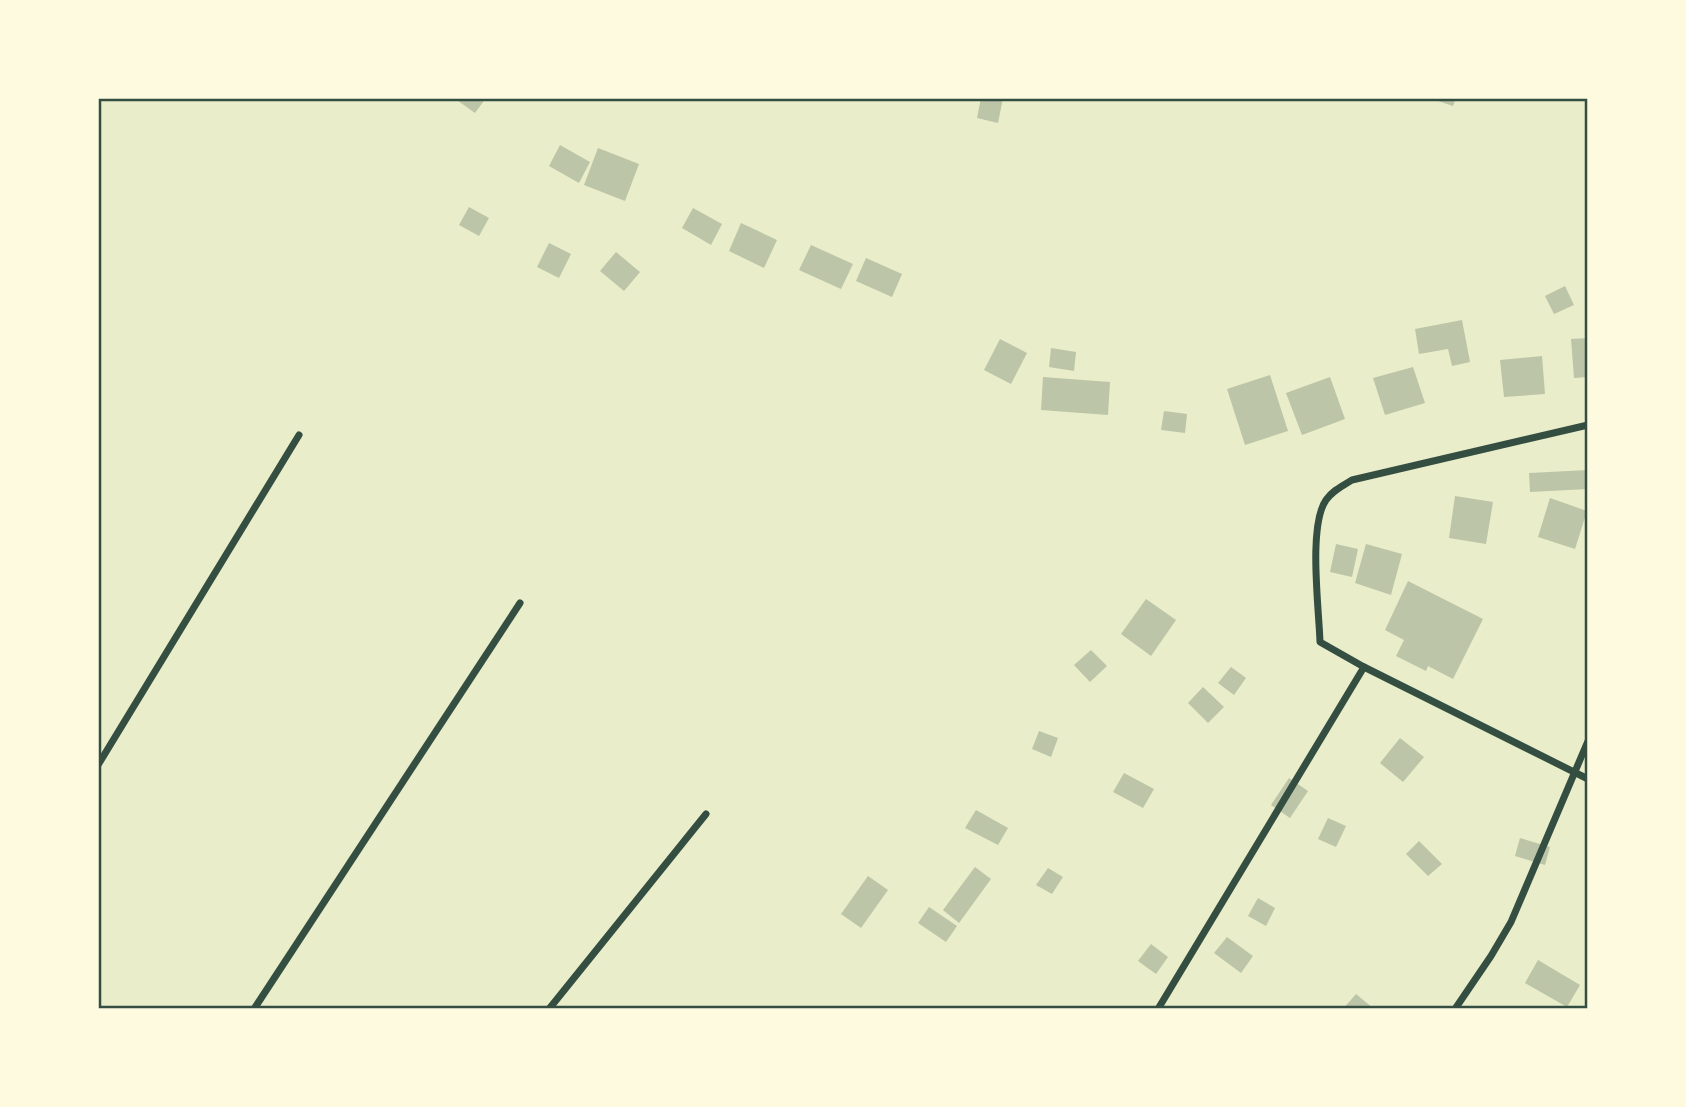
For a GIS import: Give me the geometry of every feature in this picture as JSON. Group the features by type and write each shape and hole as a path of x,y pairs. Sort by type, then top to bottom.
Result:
{"street":[{"path":"1588,425 1352,480 1327,498 1321,509 1316,535 1320,642 1364,667 1588,779"},
{"path":"98,765 299,435"},
{"path":"254,1009 520,603"},
{"path":"1157,1009 1364,667"},
{"path":"1455,1009 1511,922 1588,741"},
{"path":"549,1009 706,814"}],"building":[{"path":"454,98 486,98 475,113"},
{"path":"981,98 1003,98 998,123 977,118"},
{"path":"1429,98 1456,98 1453,106"},
{"path":"560,145 590,162 579,183 549,166"},
{"path":"598,148 639,164 625,201 584,185"},
{"path":"469,207 489,218 479,236 459,225"},
{"path":"693,208 722,224 711,245 682,228"},
{"path":"741,223 777,240 764,268 729,251"},
{"path":"549,243 571,254 559,278 537,267"},
{"path":"811,245 853,264 841,289 799,270"},
{"path":"616,252 640,272 624,291 600,271"},
{"path":"866,258 902,274 892,297 856,281"},
{"path":"1565,286 1574,305 1554,314 1545,296"},
{"path":"1462,320 1470,362 1452,366 1448,349 1419,354 1415,329"},
{"path":"1588,338 1588,377 1574,378 1571,339"},
{"path":"1000,339 1027,353 1011,384 984,370"},
{"path":"1051,348 1076,352 1074,371 1049,367"},
{"path":"1542,356 1545,394 1504,397 1500,360"},
{"path":"1413,367 1425,403 1385,415 1373,378"},
{"path":"1270,375 1288,431 1245,445 1227,389"},
{"path":"1043,377 1110,382 1108,415 1041,410"},
{"path":"1330,377 1345,419 1302,435 1286,393"},
{"path":"1164,411 1187,414 1185,433 1161,430"},
{"path":"1588,470 1588,489 1530,492 1529,473"},
{"path":"1455,496 1493,502 1486,544 1449,538"},
{"path":"1550,498 1587,511 1575,549 1538,537"},
{"path":"1336,544 1358,549 1352,577 1330,572"},
{"path":"1366,544 1402,554 1391,595 1355,583"},
{"path":"1408,581 1483,619 1453,679 1428,666 1426,671 1396,656 1404,640 1385,630"},
{"path":"1146,599 1176,620 1151,656 1121,634"},
{"path":"1091,650 1107,666 1090,682 1074,665"},
{"path":"1231,667 1246,678 1234,695 1218,683"},
{"path":"1203,687 1224,707 1208,723 1188,703"},
{"path":"1039,731 1058,738 1051,757 1032,749"},
{"path":"1400,738 1424,757 1403,782 1380,763"},
{"path":"1124,773 1154,789 1143,808 1113,792"},
{"path":"1289,778 1308,791 1290,818 1271,805"},
{"path":"976,810 1008,828 998,845 965,828"},
{"path":"1328,818 1346,826 1336,847 1318,839"},
{"path":"1520,838 1550,847 1545,865 1515,856"},
{"path":"1419,841 1442,864 1428,876 1406,854"},
{"path":"975,867 991,879 959,923 943,910"},
{"path":"1048,868 1063,877 1052,894 1036,885"},
{"path":"868,876 888,890 861,928 841,914"},
{"path":"1258,898 1275,908 1266,926 1248,916"},
{"path":"929,907 957,926 946,942 918,923"},
{"path":"1227,937 1253,956 1241,973 1214,953"},
{"path":"1151,944 1168,957 1156,974 1138,961"},
{"path":"1538,960 1580,985 1567,1007 1525,983"},
{"path":"1356,994 1374,1009 1343,1009"}]}
